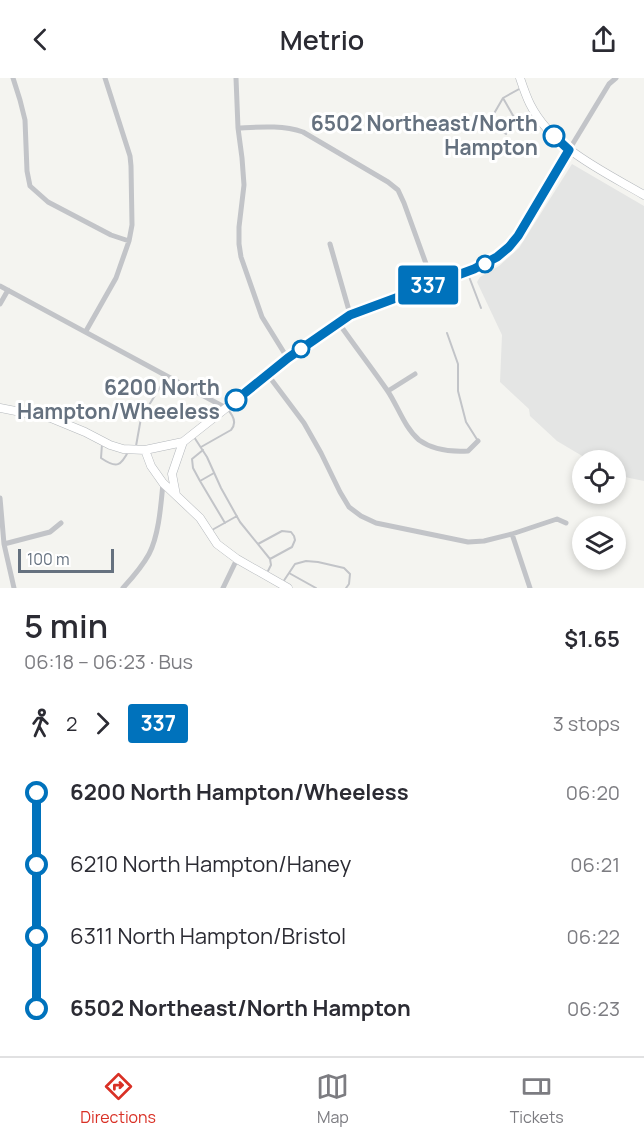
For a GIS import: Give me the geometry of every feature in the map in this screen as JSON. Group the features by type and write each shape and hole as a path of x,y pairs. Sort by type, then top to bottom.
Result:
{"street":[{"path":"13,78 25,120 27,171 30,186 48,201 111,235 129,241"},
{"path":"86,332 116,278 132,225 131,166 126,141 105,78"},
{"path":"236,78 244,185 239,244 262,317 288,358"},
{"path":"520,78 530,105 559,142 644,195"},
{"path":"0,408 51,418 116,447 145,450 183,442 288,358 338,322 350,315 433,283 468,272 490,261 509,247 518,236 609,84 616,78"},
{"path":"238,128 274,127 303,132 388,182 398,190 404,203 433,283"},
{"path":"330,244 350,315"},
{"path":"0,286 226,408"},
{"path":"0,303 8,290"},
{"path":"338,322 388,391 413,434 421,441 453,452 468,451 478,441"},
{"path":"388,391 415,374"},
{"path":"268,375 304,423 349,507 361,516 376,523 468,542 484,541 512,534 557,519 566,523"},
{"path":"177,497 171,474 183,442"},
{"path":"145,450 151,466 163,483 200,518 217,543 237,559 285,586"},
{"path":"123,588 136,574 150,552 156,533 163,483"},
{"path":"0,498 4,544 14,588"},
{"path":"4,544 51,532 61,523"},
{"path":"512,534 530,588"},
{"path":"223,588 237,559"}],"lane":[{"path":"503,98 515,119 506,134 488,124 503,98 523,87"},
{"path":"468,272 481,308"},
{"path":"447,333 458,364 459,391 466,422 478,441"},
{"path":"102,441 101,458 120,465 133,450 141,418 167,376"},
{"path":"225,523 193,468 192,459 234,426 232,413 226,408"},
{"path":"192,435 202,449 237,516 270,559 271,565 266,575"},
{"path":"200,481 214,473"},
{"path":"209,532 237,516"},
{"path":"258,544 282,531 291,532 295,540 292,546 270,559"},
{"path":"285,586 295,564 306,561 344,568 350,574 346,588"},
{"path":"289,573 316,588"}],"shaded area":[{"path":"572,164 644,206 644,481 626,477 626,450 572,450 557,441 530,416 529,409 500,382 502,335 477,282 480,277 499,266 519,248"}],"bus line":[{"name":"337","path":"236,400 288,358 350,315 473,269 497,257 518,236 569,150 554,136"}],"place":[{"name":"6502 Northeast/North Hampton","path":"554,136"},
{"name":"6200 North Hampton/Wheeless","path":"236,400"}]}
